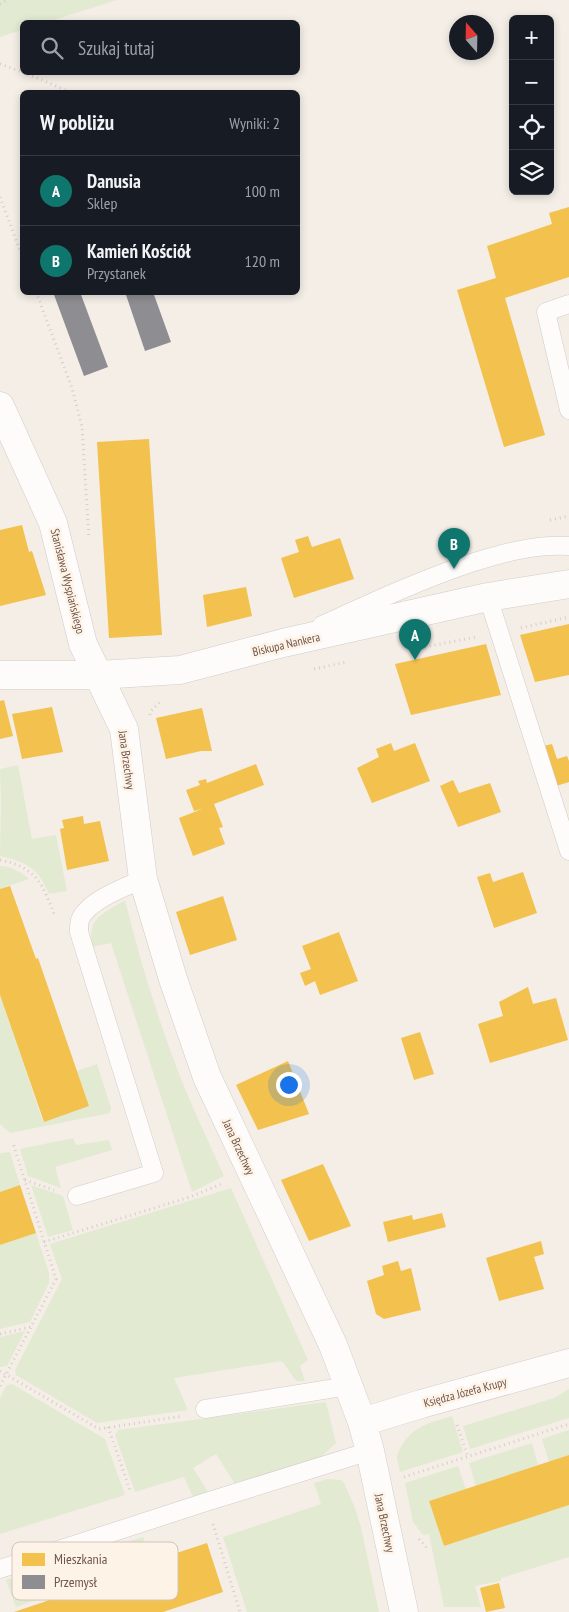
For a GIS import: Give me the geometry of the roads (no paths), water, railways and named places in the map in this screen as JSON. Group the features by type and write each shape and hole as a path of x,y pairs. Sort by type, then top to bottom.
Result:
{"street":[{"name":"Stanisława Wyspiańskiego","path":"0,406 53,522 83,644 98,675"},
{"name":"Biskupa Nankera","path":"0,675 98,675 180,670 283,643 488,597 569,584"},
{"name":"Jana Brzechwy","path":"98,675 124,729 143,879 173,979 207,1077 333,1345 362,1422 370,1451 404,1612"},
{"name":"Księdza Józefa Krupy","path":"362,1422 569,1363"}],"lane":[{"path":"569,304 546,312 569,410"},
{"path":"283,643 409,585 454,569 524,548 551,545 569,546"},
{"path":"488,597 569,851"},
{"path":"78,1196 154,1173 79,932 80,919 90,908 107,895 143,879"},
{"path":"205,1409 348,1386"},
{"path":"85,1542 370,1451"},
{"path":"0,1570 12,1566"}],"place":[{"name":"Kamień Kościół","path":"454,569"},
{"name":"Danusia","path":"415,660"}]}
